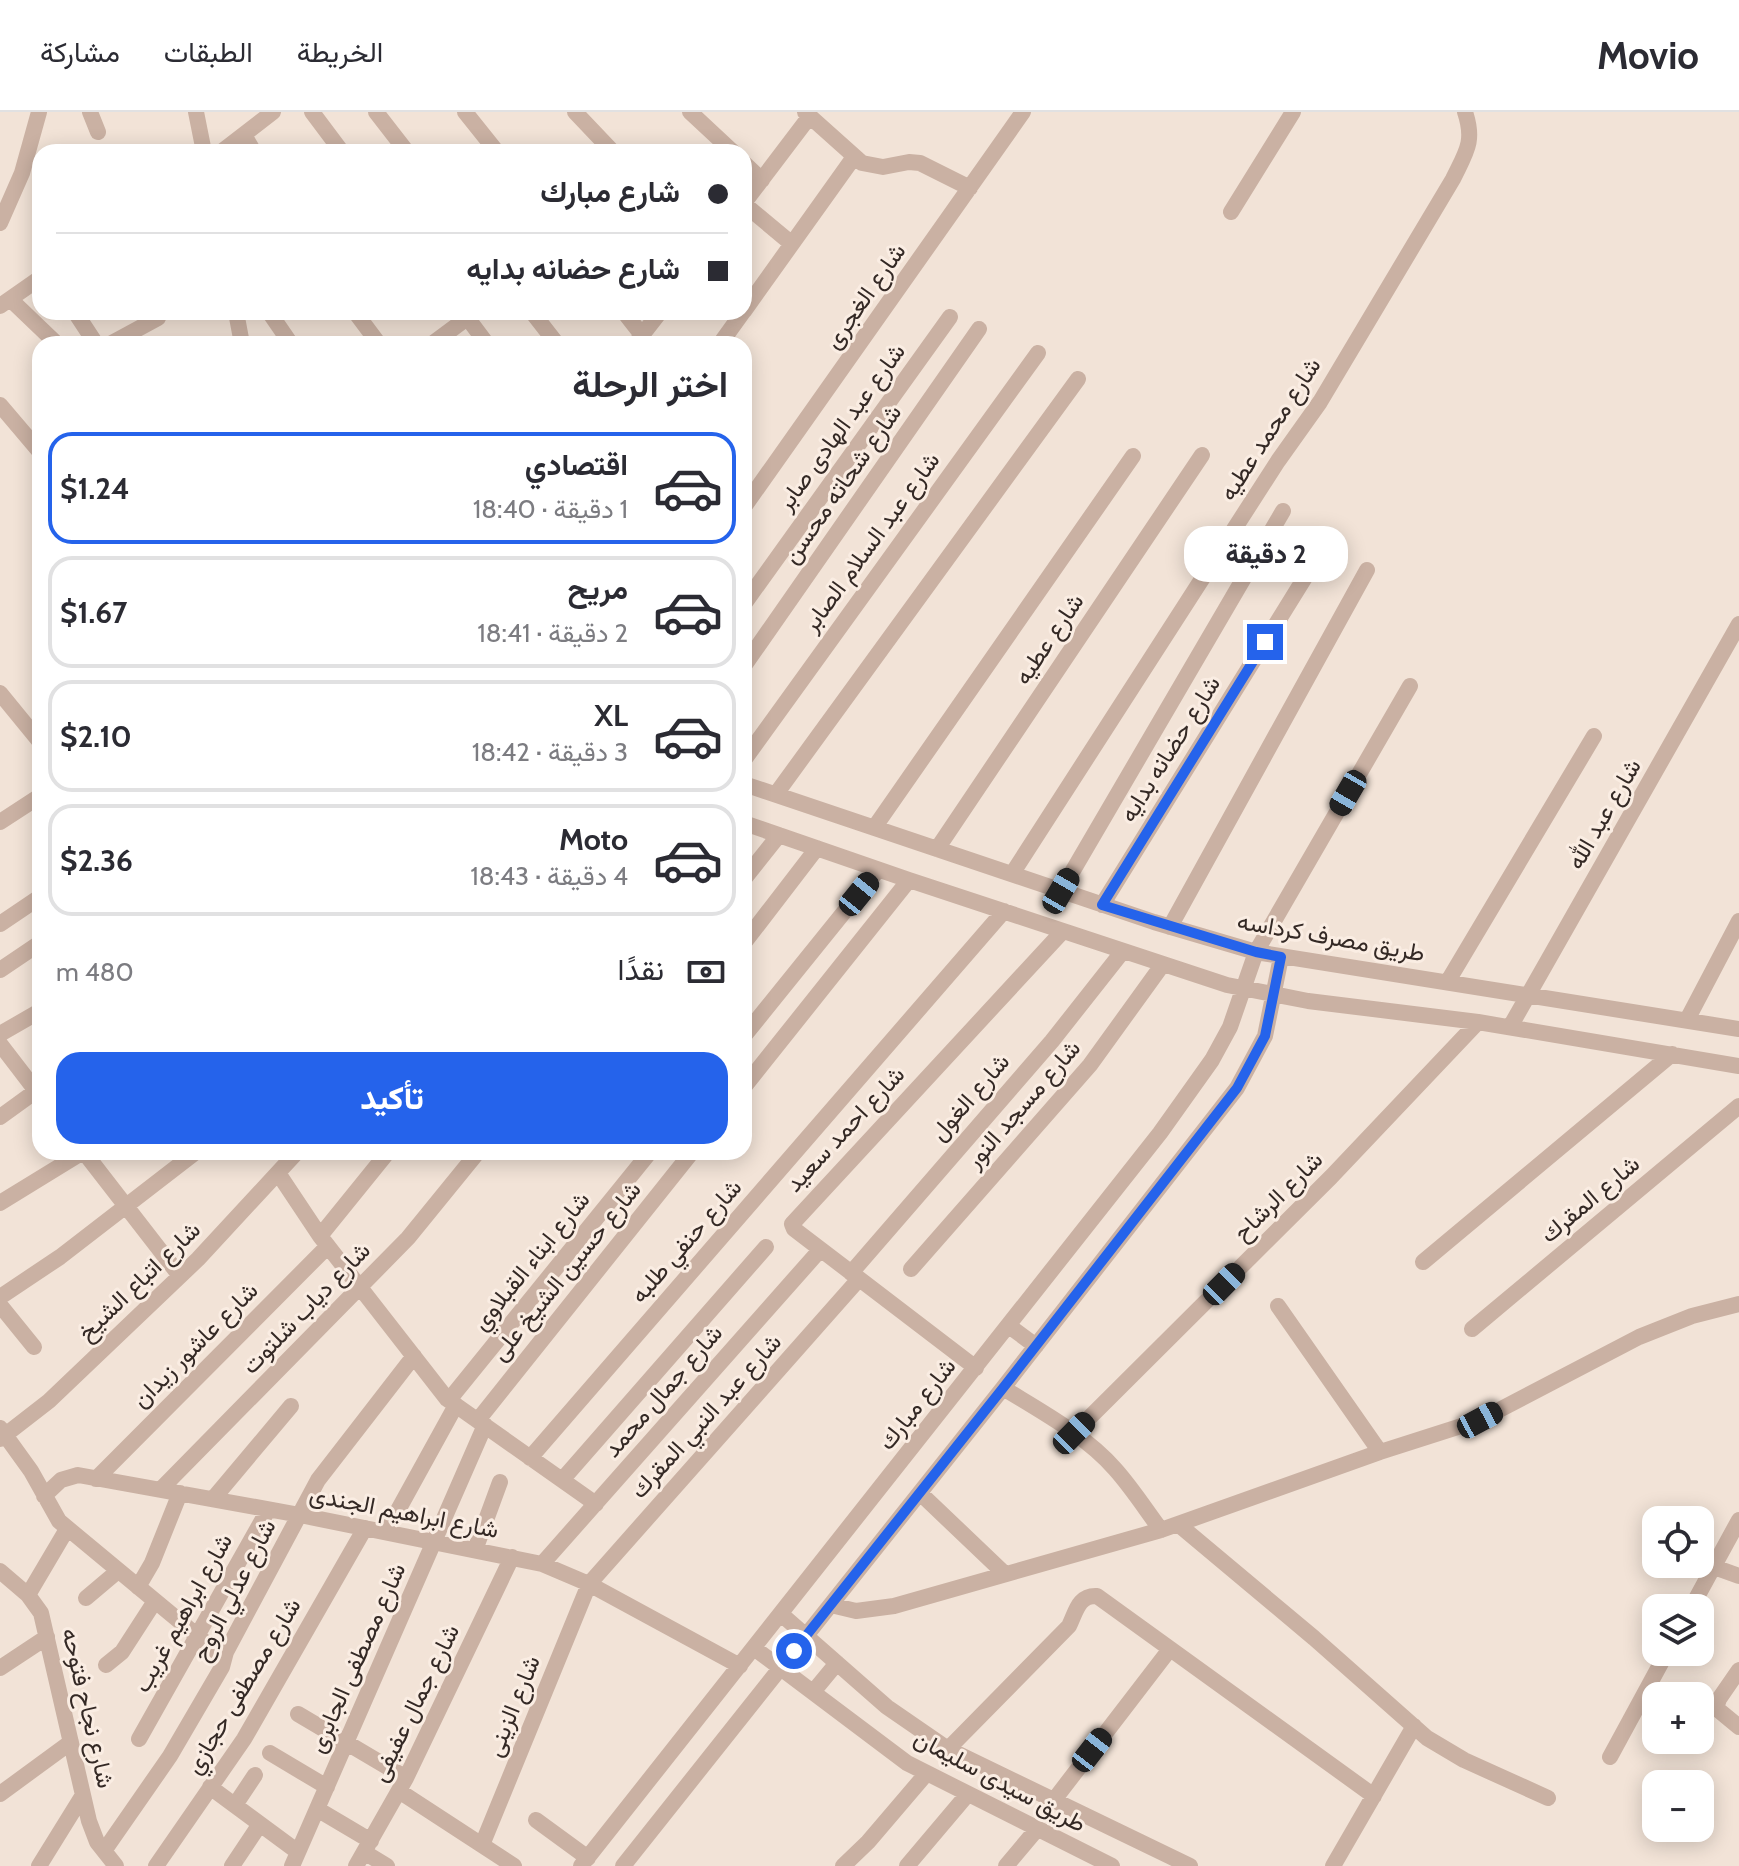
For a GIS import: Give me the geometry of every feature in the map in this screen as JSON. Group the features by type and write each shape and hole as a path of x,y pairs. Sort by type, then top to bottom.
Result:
{"street":[{"path":"0,223 22,173 39,112"},
{"path":"90,112 98,132"},
{"path":"196,112 202,144"},
{"path":"232,144 273,112"},
{"path":"312,112 331,144"},
{"path":"376,112 401,144"},
{"path":"465,112 491,144"},
{"path":"575,112 605,144"},
{"path":"690,112 724,144"},
{"name":"شارع الغجرى","path":"752,496 1023,112"},
{"path":"1231,212 1293,112"},
{"path":"752,193 808,114 854,157 874,166 920,163 970,188"},
{"name":"شارع محمد عطيه","path":"1012,874 1278,461 1320,402 1453,179 1470,143 1467,118"},
{"path":"244,135 249,144"},
{"path":"752,300 854,157"},
{"path":"752,171 762,180"},
{"path":"752,211 792,244"},
{"path":"32,283 5,302 47,336"},
{"name":"شارع عبد الهادى صابر","path":"752,593 950,317"},
{"path":"125,336 154,320"},
{"path":"441,336 459,320"},
{"path":"469,320 481,336"},
{"path":"538,320 551,336"},
{"path":"640,336 653,320"},
{"name":"شارع شحاته محسن","path":"752,655 979,329"},
{"name":"شارع عبد السلام الصابر","path":"752,749 1038,353"},
{"path":"776,794 1078,379"},
{"path":"0,405 32,443"},
{"name":"شارع عطيه","path":"937,849 1202,455"},
{"path":"874,828 1133,456"},
{"path":"1061,891 1283,511"},
{"name":"شارع حضانه بدايه","path":"1102,905 1330,537"},
{"path":"1170,927 1367,570"},
{"name":"شارع عبد الله","path":"1510,1027 1739,624"},
{"name":"شارع مبارك","path":"584,1862 1009,1326 1160,1133 1212,1060 1230,1027 1256,952 1410,686"},
{"path":"0,693 32,732"},
{"path":"1448,981 1594,736"},
{"name":"طريق مصرف كرداسه","path":"752,786 1102,905 1256,952 1739,1029"},
{"path":"0,822 32,801"},
{"path":"752,826 1244,989 1308,1001 1478,1022 1739,1066"},
{"path":"752,869 779,835"},
{"path":"752,933 817,848"},
{"path":"752,1026 878,870"},
{"path":"752,1077 909,880"},
{"path":"0,924 32,902"},
{"name":"شارع حنفي طلبه","path":"530,1458 1004,911"},
{"path":"1687,1020 1739,921"},
{"name":"شارع احمد سعيد","path":"976,1368 820,1250 794,1229 793,1221 1063,931"},
{"path":"0,970 32,948"},
{"name":"شارع الغول","path":"855,1276 1052,1041 1123,951"},
{"path":"623,1866 1237,1088 1265,1036 1281,957"},
{"name":"شارع مسجد النور","path":"911,1269 1090,1065 1163,964"},
{"path":"0,1034 32,1016"},
{"name":"شارع الرشاح","path":"1074,1433 1331,1177 1478,1022"},
{"path":"0,1044 32,1084"},
{"path":"1423,1262 1672,1054"},
{"path":"0,1117 32,1097"},
{"name":"شارع المقرك","path":"1472,1329 1739,1106"},
{"path":"0,1203 70,1160"},
{"path":"89,1160 180,1276"},
{"path":"0,1297 60,1257 186,1160"},
{"name":"شارع اتباع الشيخ","path":"2,1434 49,1401 180,1276 290,1160"},
{"name":"شارع عاشور زيدان","path":"96,1479 324,1241 382,1160"},
{"name":"شارع دياب شلتوت","path":"161,1489 408,1238 471,1160"},
{"name":"شارع ابناء القبلاوي","path":"386,1532 453,1403 644,1160"},
{"name":"شارع حسين الشيخ على","path":"481,1423 686,1160"},
{"path":"278,1173 324,1241 453,1403 596,1504"},
{"path":"562,1480 766,1247"},
{"name":"شارع جمال محمد","path":"542,1564 820,1250"},
{"name":"شارع عبد النبي المقرك","path":"589,1584 855,1276"},
{"path":"831,1605 856,1611 894,1606 1161,1530 1480,1420 1639,1337 1692,1316 1739,1304"},
{"path":"0,1305 34,1347"},
{"path":"1278,1306 1380,1452"},
{"path":"1009,1326 1036,1346"},
{"name":"شارع عدلي الروح","path":"104,1851 170,1756 222,1667 318,1480 414,1356"},
{"path":"1003,1388 1074,1433 1115,1469 1161,1530"},
{"path":"213,1499 291,1406"},
{"name":"شارع مصطفى الجابرى","path":"295,1859 434,1541 481,1423"},
{"path":"2,1434 31,1471 67,1529 224,1658"},
{"name":"شارع ابراهيم الجندى","path":"44,1496 65,1478 78,1475 300,1515 542,1564 589,1584 740,1666"},
{"path":"475,1550 500,1482"},
{"path":"138,1587 165,1535 180,1493"},
{"path":"920,1493 1005,1574"},
{"name":"شارع ابراهيم غريب","path":"139,1739 268,1510"},
{"path":"1739,1520 1714,1567 1739,1576"},
{"path":"1178,1524 1427,1738 1464,1760 1548,1798"},
{"name":"شارع مصطفى حجازي","path":"156,1866 244,1739 365,1528"},
{"path":"28,1595 67,1529"},
{"name":"شارع جمال عفيفى","path":"364,1853 403,1784 512,1557"},
{"name":"شارع نجاح فتوحه","path":"0,1571 28,1595 41,1613 92,1831 116,1866"},
{"path":"86,1598 118,1571"},
{"name":"شارع الزينى","path":"482,1845 589,1584"},
{"path":"948,1749 1069,1626 1079,1603 1087,1597 1097,1596 1374,1796"},
{"path":"106,1665 122,1652 155,1601"},
{"name":"طريق سيدى سليمان","path":"781,1614 887,1707 948,1749 1190,1866"},
{"path":"0,1668 47,1637"},
{"name":"طريق سيدى سليمان","path":"754,1648 907,1763 1102,1864"},
{"path":"1054,1800 1170,1649"},
{"path":"813,1692 837,1663"},
{"path":"1610,1757 1659,1666"},
{"path":"1739,1670 1716,1708 1739,1727"},
{"path":"298,1714 346,1742 514,1866"},
{"path":"1333,1866 1414,1726"},
{"path":"0,1794 71,1742"},
{"path":"270,1753 327,1787"},
{"path":"843,1866 868,1842 926,1774"},
{"path":"235,1805 255,1775"},
{"path":"210,1787 260,1824 295,1859"},
{"path":"39,1866 83,1795"},
{"path":"907,1866 967,1795"},
{"path":"317,1809 364,1853 387,1866"},
{"path":"536,1820 584,1862"},
{"path":"232,1866 260,1824"},
{"path":"1006,1866 1037,1829"}],"route":[{"path":"794,1651 1237,1088 1265,1036 1281,957 1102,905 1265,642"}]}
